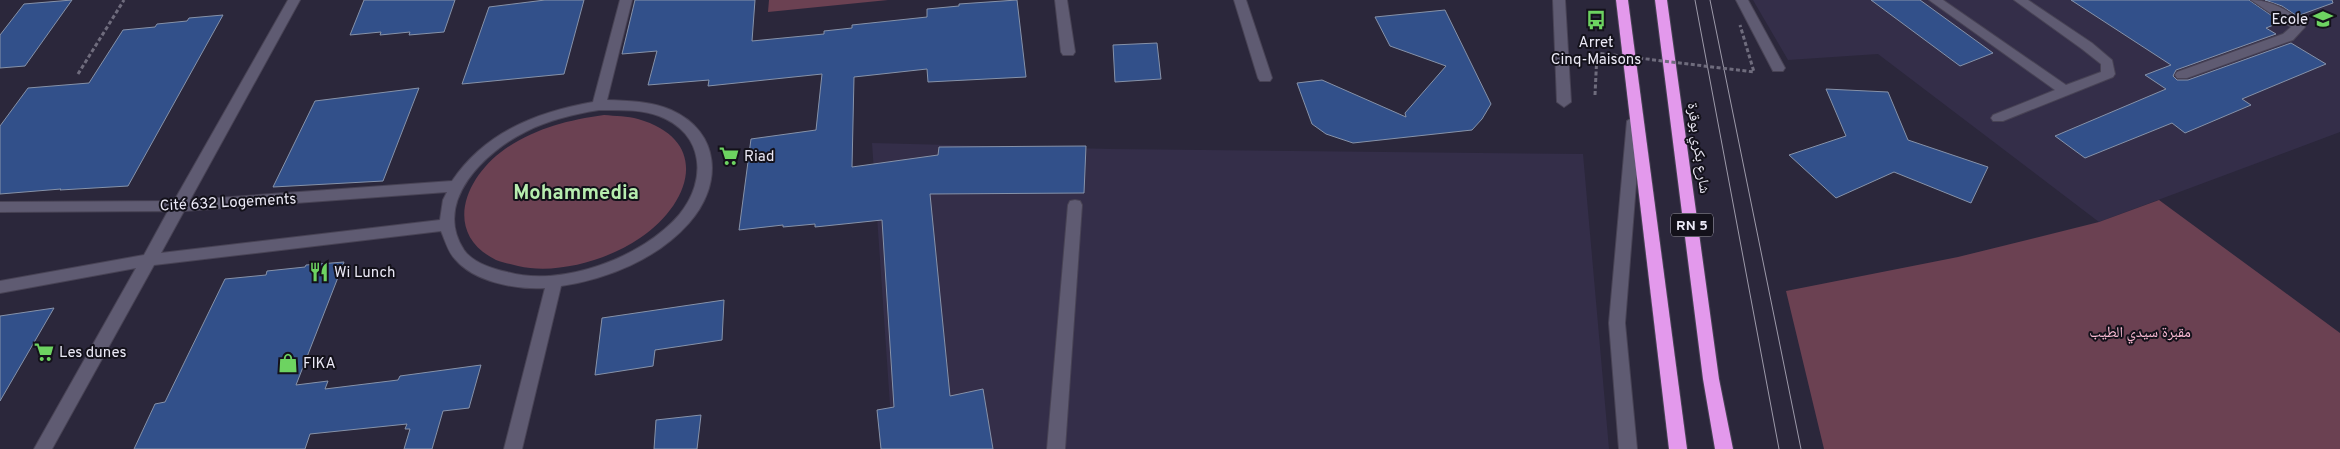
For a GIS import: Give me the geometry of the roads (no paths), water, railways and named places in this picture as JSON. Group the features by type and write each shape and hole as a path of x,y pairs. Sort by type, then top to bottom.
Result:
{"highway":[{"name":"RN 5","path":"1622,0 1678,449"},
{"name":"شارع بكري بوقرة","path":"1661,0 1711,379 1724,449"}],"street":[{"path":"43,449 294,0"},
{"path":"599,105 626,0"},
{"path":"1061,0 1068,52"},
{"path":"1240,0 1265,78"},
{"path":"1559,0 1564,102"},
{"path":"1742,0 1778,68"},
{"path":"1935,0 2065,91"},
{"path":"1998,118 2108,74 2107,64 2087,46 2020,0"},
{"path":"2182,75 2288,37 2299,27 2291,20 2257,0"},
{"path":"599,105 635,106 667,114 691,129 704,150 706,176 696,204 672,232 639,256 597,273 554,282 516,281 484,272 461,256 448,235 447,210 456,186 474,162 500,140 539,120 564,111 599,105"},
{"path":"1628,449 1617,323 1635,110"},
{"name":"Cité 632 Logements","path":"0,207 178,206 456,186"},
{"path":"1056,449 1075,205"},
{"path":"0,287 148,260 448,225"},
{"path":"513,449 554,282"}],"tram line":[{"path":"1695,0 1779,449"},
{"path":"1710,0 1801,449"}],"place":[{"name":"Ecole","path":"2323,19"},
{"name":"Arret Cinq-Maisons","path":"1596,20"},
{"name":"Riad","path":"729,156"},
{"name":"Wi Lunch","path":"319,272"},
{"name":"Les dunes","path":"44,352"},
{"name":"FIKA","path":"288,363"}],"district":[{"name":"Mohammedia","path":"576,192"}],"park label":[{"name":"مقبرة سيدي الطيب","path":"2140,332"}]}
